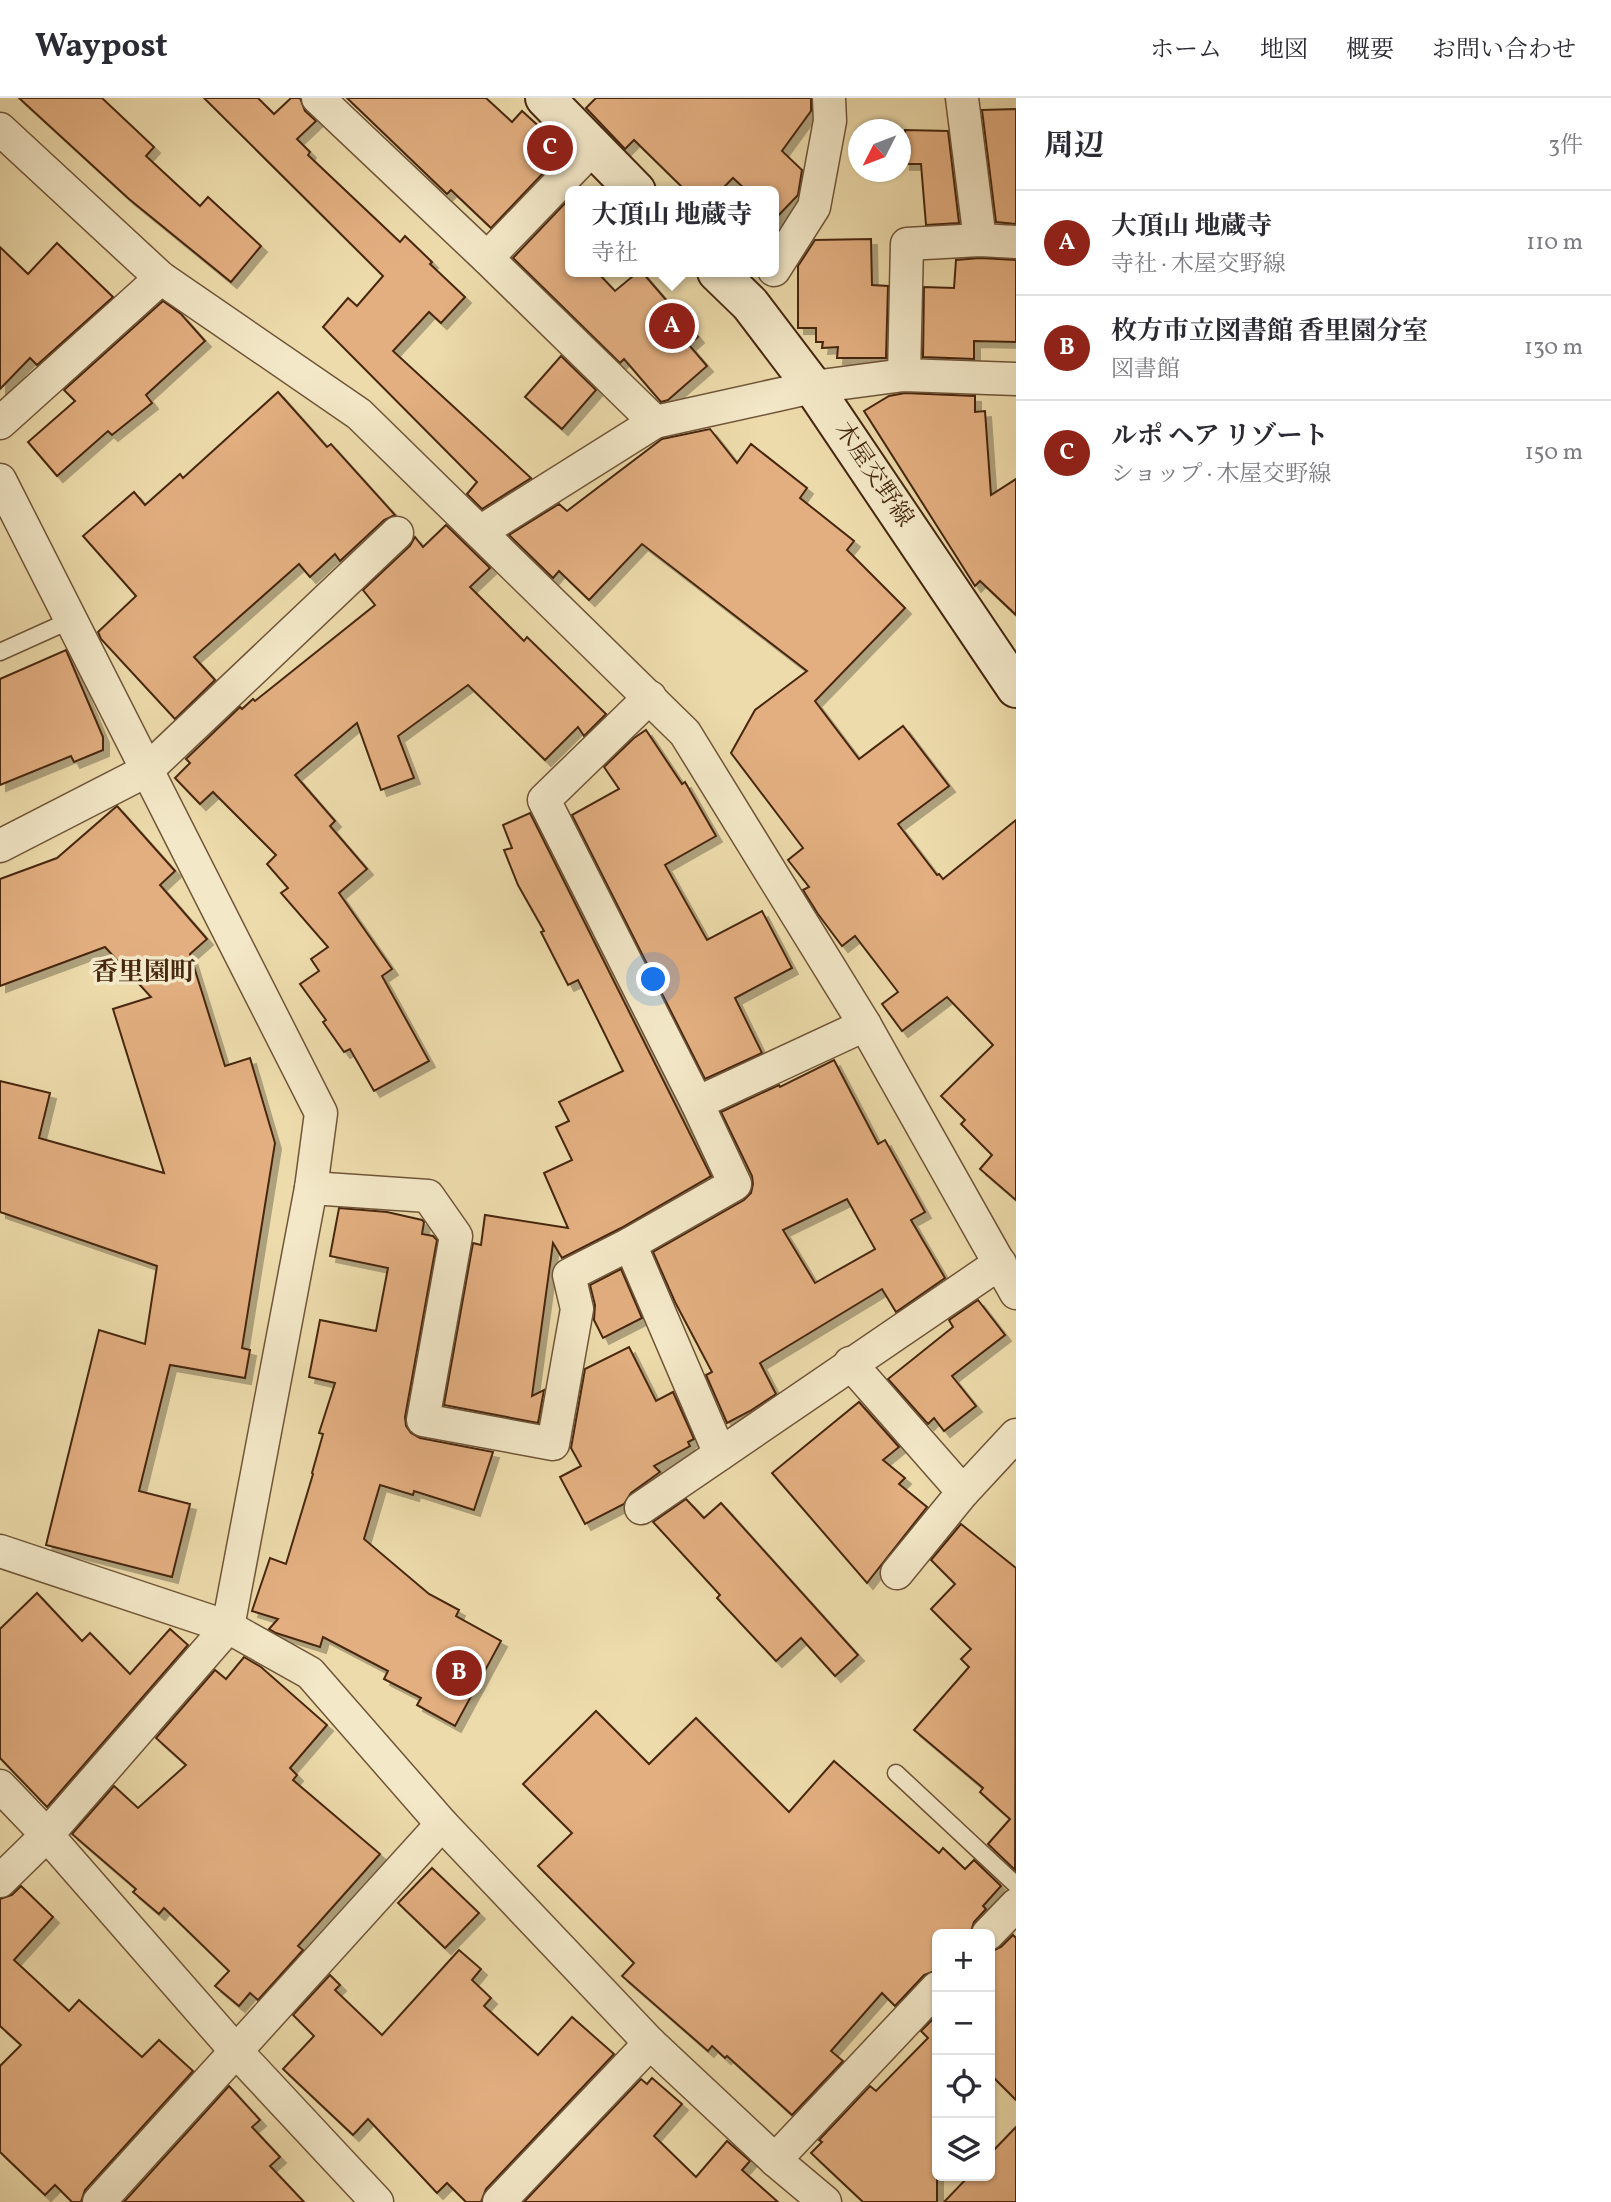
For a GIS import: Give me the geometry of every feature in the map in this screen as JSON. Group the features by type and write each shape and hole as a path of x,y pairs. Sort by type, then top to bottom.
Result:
{"main road":[{"path":"545,98 631,186"},
{"name":"木屋交野線","path":"722,277 750,304 813,387 1016,688"}],"street":[{"path":"318,98 655,422"},
{"path":"779,262 814,207 830,121 830,98"},
{"path":"962,98 979,240"},
{"path":"0,129 160,278 359,414 685,733 866,1025 1010,1276 850,1363 641,1508"},
{"path":"486,258 593,148"},
{"path":"904,375 907,244 979,240 1016,242"},
{"path":"750,304 769,277"},
{"path":"0,423 160,278"},
{"path":"480,532 655,422 813,387 904,375 1016,379"},
{"path":"0,480 321,1113 310,1188 228,1627 47,1835 0,1881"},
{"path":"0,846 146,771 397,533"},
{"path":"310,1188 428,1196 456,1236 423,1420 553,1444 577,1309 569,1275 630,1244 735,1184 697,1102 544,800 650,697"},
{"path":"697,1102 866,1025"},
{"path":"630,1244 720,1454"},
{"path":"850,1363 963,1492"},
{"path":"897,1573 963,1492 1016,1435"},
{"path":"0,1551 228,1627 310,1673 442,1824 650,2043 775,2160 825,2202"},
{"path":"0,1786 47,1835 236,2051 377,2202"},
{"path":"99,2202 442,1824"},
{"path":"993,1929 1016,1905"},
{"path":"775,2160 933,1992"},
{"path":"499,2202 650,2043"}],"lane":[{"path":"0,652 71,620"},
{"path":"896,1773 1016,1885"}],"building":[{"path":"19,98 102,98 154,147 146,156 200,206 208,197 261,246 231,282 129,199"},
{"path":"204,98 258,98 274,114 291,98 300,98 305,111 316,121 297,139 310,152 308,155 400,242 405,236 465,297 441,323 429,312 393,351 531,478 482,509 467,494 477,482 323,327 348,298 357,306 383,276"},
{"path":"347,98 486,98 512,122 522,111 565,150 491,228 451,190 447,194"},
{"path":"596,98 811,98 811,111 782,151 802,170 798,195 779,215 779,186 742,186 733,178 725,186 681,186 634,140 625,149 586,108"},
{"path":"1016,109 1016,224 996,222 982,110"},
{"path":"911,130 948,131 959,223 926,225 921,164 911,164"},
{"path":"565,203 565,277 602,277 615,291 632,277 646,277 698,337 689,345 707,366 668,400 661,402 624,359 620,363 513,258"},
{"path":"871,239 872,285 888,286 886,358 837,358 838,347 822,348 823,342 816,342 816,328 798,328 798,266 815,240"},
{"path":"57,243 113,297 37,365 30,358 0,389 0,247 28,274"},
{"path":"956,260 1016,260 1016,342 974,341 974,359 923,357 924,287 954,288"},
{"path":"163,301 181,314 205,341 146,395 152,403 112,435 108,431 57,476 28,442 75,401 64,390"},
{"path":"561,356 596,390 562,429 525,397"},
{"path":"278,392 327,447 331,444 395,515 384,520 340,561 335,554 310,577 299,564 194,657 215,680 175,719 101,639 98,632 136,596 83,536 134,492 145,505 180,474 183,478"},
{"path":"905,393 975,396 975,412 985,411 991,495 1016,479 1016,615 980,581 975,586 864,411 889,396"},
{"path":"710,429 737,463 751,444 807,488 800,498 854,541 847,550 905,608 815,701 859,759 903,726 949,786 898,824 937,875 943,879 1016,820 1016,1200 980,1169 992,1155 961,1124 965,1120 941,1096 993,1045 947,997 902,1031 882,1004 898,992 855,936 842,946 818,914 803,890 809,887 788,860 803,848 731,753 755,710 807,671 642,544 589,600 559,571 553,578 509,535 559,504 567,511 662,439"},
{"path":"446,525 490,568 470,587 524,641 527,637 606,714 584,736 578,727 545,760 468,685 398,736 414,778 381,790 357,723 295,775 335,821 330,826 367,869 339,893 392,969 382,976 429,1061 374,1091 350,1049 344,1052 323,1022 326,1020 300,984 319,971 311,959 328,947 281,893 288,888 267,864 276,855 213,792 200,804 175,778 190,763 186,759 240,707 242,709 253,699 255,701 375,605 363,590 410,546 415,537 423,547"},
{"path":"66,650 103,737 103,750 74,762 71,756 0,785 0,679"},
{"path":"646,730 682,784 685,782 716,836 665,865 707,940 762,911 792,968 735,998 762,1053 705,1079 572,815 619,789 604,767"},
{"path":"117,806 175,871 160,885 207,939 190,954 225,1066 250,1058 275,1143 242,1348 250,1350 245,1378 170,1365 139,1491 190,1504 172,1577 46,1545 99,1330 145,1344 157,1266 0,1212 0,1081 50,1093 39,1138 164,1173 113,1009 151,997 105,947 0,986 0,879 57,858"},
{"path":"530,813 711,1176 621,1228 562,1258 553,1243 532,1396 544,1390 538,1423 444,1405 473,1243 481,1245 485,1215 568,1228 544,1173 572,1160 556,1127 569,1121 559,1102 623,1071 578,980 568,985 541,932 544,931 518,885 504,850 512,848 503,825"},
{"path":"834,1060 878,1144 885,1140 925,1212 911,1220 945,1278 896,1312 882,1289 760,1363 776,1394 727,1423 706,1375 712,1372 675,1302 653,1252 744,1200 751,1193 752,1176 721,1112 779,1085 780,1087","holes":["847,1199 875,1249 815,1283 783,1230"]},
{"path":"339,1208 387,1212 422,1220 422,1234 433,1236 437,1240 405,1417 406,1426 420,1438 493,1452 474,1510 414,1491 413,1495 380,1485 364,1539 429,1594 459,1610 456,1616 501,1641 455,1726 417,1705 421,1698 384,1679 388,1671 323,1637 320,1647 276,1633 269,1629 278,1619 252,1611 270,1558 286,1564 313,1474 323,1434 319,1433 335,1383 309,1377 320,1320 376,1331 388,1268 330,1256"},
{"path":"621,1269 642,1318 603,1338 594,1320 595,1305 590,1285"},
{"path":"978,1300 1005,1335 952,1376 976,1406 944,1431 934,1418 928,1424 888,1379 953,1327 949,1320"},
{"path":"629,1347 656,1401 673,1392 694,1439 688,1442 690,1446 654,1466 660,1472 631,1493 624,1504 585,1524 560,1477 581,1466 571,1448 585,1369"},
{"path":"859,1402 899,1447 883,1460 905,1478 899,1484 927,1507 867,1583 772,1473"},
{"path":"686,1499 704,1518 721,1503 858,1655 835,1676 801,1638 776,1661 717,1598 720,1595 653,1522"},
{"path":"961,1524 1016,1568 1015,1870 988,1844 1010,1819 980,1792 983,1788 914,1730 969,1667 961,1659 971,1649 931,1609 955,1584 931,1560"},
{"path":"37,1593 82,1641 90,1633 130,1674 170,1629 188,1645 47,1807 0,1758 0,1629"},
{"path":"244,1657 261,1667 327,1725 290,1768 297,1775 293,1780 380,1854 298,1946 303,1950 258,2000 250,1993 239,2006 215,1986 229,1971 164,1908 159,1914 133,1892 136,1889 72,1834 114,1786 138,1808 186,1765 156,1738 215,1670 226,1679"},
{"path":"596,1711 649,1764 696,1718 789,1812 834,1761 939,1853 943,1848 965,1869 974,1860 1001,1886 983,1906 986,1909 974,1922 972,1929 932,1929 932,1972 924,1975 895,2006 882,1993 831,2051 843,2061 792,2115 727,2056 725,2058 712,2046 708,2051 622,1976 634,1963 538,1866 572,1833 523,1784"},
{"path":"432,1868 479,1913 445,1948 398,1903"},
{"path":"21,1886 53,1917 14,1960 69,2011 79,2000 142,2057 159,2040 193,2071 85,2190 81,2202 72,2202 55,2185 45,2195 0,2152 0,2066 21,2045 0,2026 0,1899 12,1895"},
{"path":"1013,1935 1016,1938 1016,2100 995,2079 995,1950"},
{"path":"459,1950 481,1969 472,1980 491,1998 484,2006 538,2055 572,2017 614,2054 486,2189 481,2202 466,2202 447,2183 437,2193 368,2119 353,2135 283,2069 314,2036 293,2015 330,1975 340,1985 335,1990 382,2035"},
{"path":"932,2020 932,2181 937,2181 937,2202 863,2202 811,2153 822,2142 819,2140 870,2086 876,2091 928,2038 921,2031"},
{"path":"652,2078 682,2104 654,2136 696,2177 727,2141 750,2161 742,2170 778,2202 524,2202 641,2079 647,2084"},
{"path":"229,2086 260,2120 252,2127 280,2157 270,2166 304,2202 124,2202"},
{"path":"1016,2127 1016,2202 944,2202 964,2181 995,2181 995,2149"}],"place":[{"name":"ルポ ヘア リゾート","path":"550,148"},
{"name":"大頂山 地蔵寺","path":"672,326"},
{"name":"枚方市立図書館 香里園分室","path":"459,1673"}],"district":[{"name":"香里園町","path":"144,973"}]}
